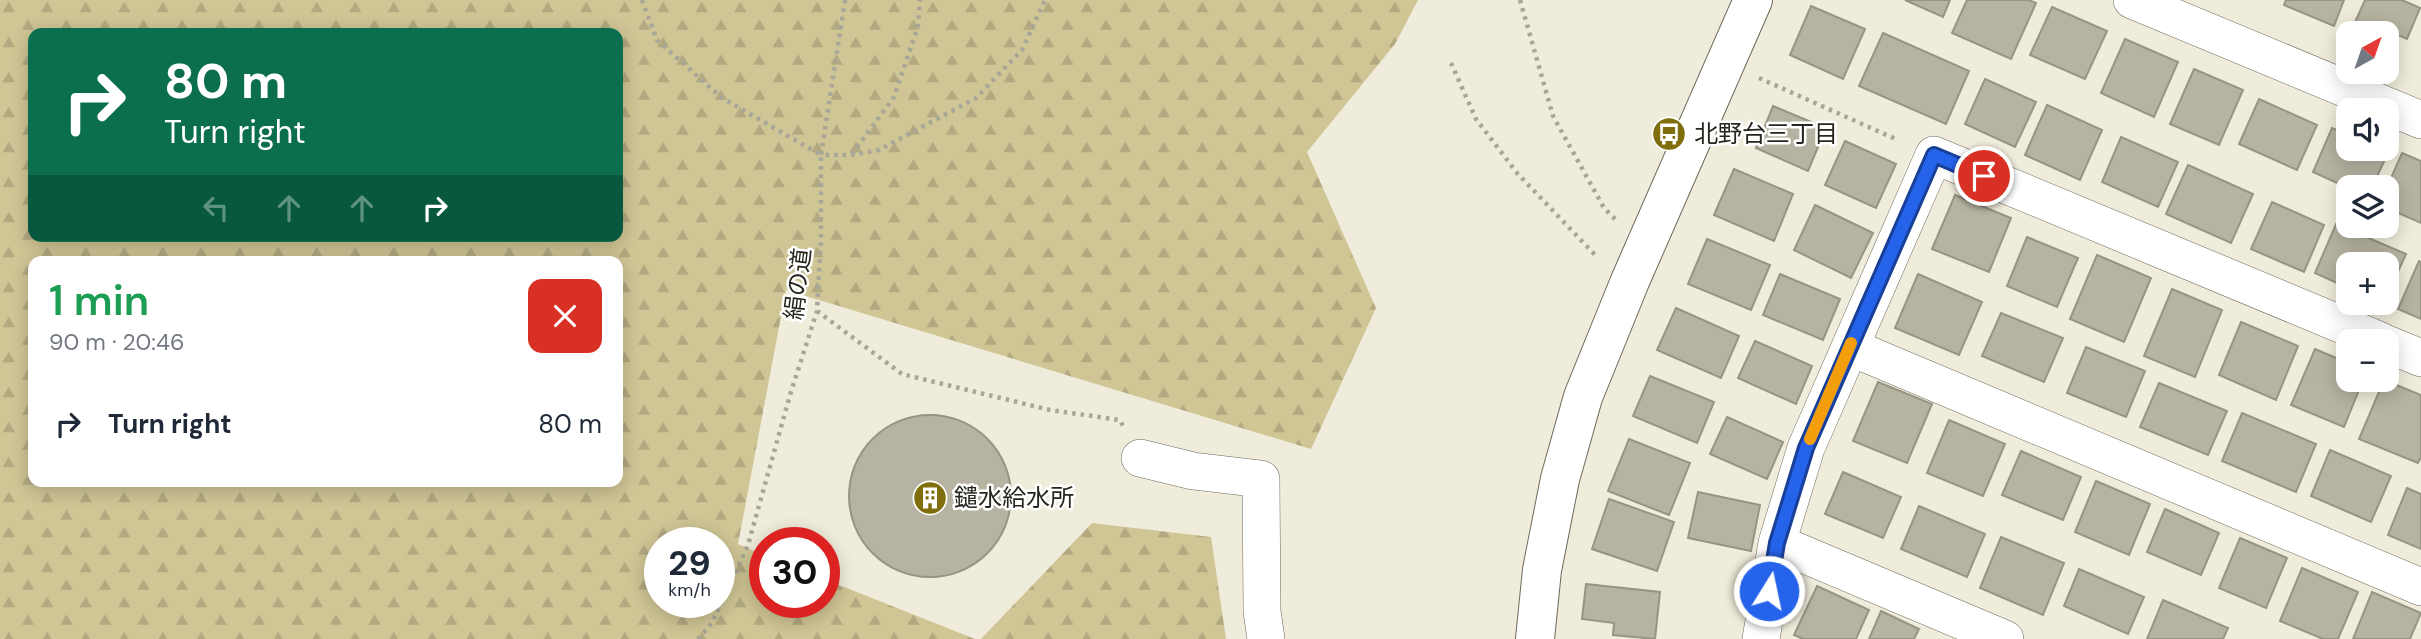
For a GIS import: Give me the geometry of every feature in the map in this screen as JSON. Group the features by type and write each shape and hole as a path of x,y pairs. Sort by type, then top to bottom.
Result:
{"street":[{"path":"1535,639 1542,570 1560,480 1583,397 1637,264 1753,0"},
{"path":"2133,0 2421,120"},
{"path":"1761,639 1777,543 1806,448 1934,155 2352,329"},
{"path":"1850,347 2421,587"},
{"path":"2399,349 2421,358"},
{"path":"1140,458 1194,471 1261,479 1262,611 1266,639"},
{"path":"1777,543 2005,639"}],"path":[{"path":"642,0 657,40 722,98 821,155 851,155 879,150 976,98 1022,50 1045,0"},
{"name":"絹の道","path":"698,639 712,623 748,545 790,395 817,311 821,237 821,155 845,0"},
{"path":"851,155 894,97 918,26 920,0"},
{"path":"1520,0 1553,116 1637,264"},
{"path":"1451,63 1476,119 1517,173 1591,253 1637,264"},
{"path":"1725,63 1934,155"},
{"path":"817,311 902,374 1050,410 1120,421 1140,458"}],"green space":[{"path":"0,0 1418,0 1395,44 1307,152 1376,308 1311,449 786,290 738,544 749,549 749,618 840,618 840,585 975,639 0,639"},
{"path":"1092,523 1211,537 1226,639 981,639"}],"building":[{"path":"1905,0 1950,0 1943,17"},
{"path":"1967,0 2029,0 2036,3 2011,59 1952,33"},
{"path":"2286,0 2344,0 2334,26 2284,5"},
{"path":"2365,0 2402,0 2420,8 2407,39 2399,35 2399,21 2355,21"},
{"path":"1811,6 1865,29 1843,79 1790,55"},
{"path":"2052,7 2107,31 2085,79 2030,55"},
{"path":"1883,33 1969,71 1946,124 1859,86"},
{"path":"2125,39 2178,62 2154,117 2101,93"},
{"path":"2194,69 2243,90 2219,145 2170,124"},
{"path":"1985,79 2036,102 2015,147 1965,124"},
{"path":"2259,99 2317,125 2297,170 2239,144"},
{"path":"2047,105 2102,130 2080,180 2025,155"},
{"path":"1773,106 1826,128 1808,171 1756,148"},
{"path":"2332,128 2336,130 2336,161 2384,161 2378,175 2336,175 2336,183 2313,172"},
{"path":"2121,137 2178,162 2158,207 2102,182"},
{"path":"1845,141 1896,164 1876,208 1825,185"},
{"path":"2402,153 2421,161 2421,223 2399,213 2399,175 2392,175"},
{"path":"2188,165 2253,194 2231,243 2166,214"},
{"path":"1734,169 1793,194 1774,241 1714,215"},
{"path":"1955,195 2011,218 1989,272 1932,249"},
{"path":"2272,202 2324,225 2304,272 2251,249"},
{"path":"1815,205 1873,233 1851,278 1794,250"},
{"path":"2336,224 2336,238 2369,238 2406,254 2399,269 2399,252 2336,252 2336,283 2315,273"},
{"path":"2027,237 2078,258 2057,307 2007,286"},
{"path":"1707,239 1770,265 1751,310 1688,284"},
{"path":"2097,255 2151,278 2124,342 2070,319"},
{"path":"2419,261 2421,319 2399,309"},
{"path":"1780,274 1840,299 1823,340 1763,315"},
{"path":"1918,274 1982,302 1959,355 1895,328"},
{"path":"2172,289 2222,310 2195,377 2144,356"},
{"path":"1676,308 1739,336 1721,378 1657,350"},
{"path":"2001,313 2063,338 2044,382 1982,356"},
{"path":"2241,322 2298,346 2276,400 2219,375"},
{"path":"1755,341 1812,366 1796,404 1738,378"},
{"path":"2086,347 2145,371 2126,417 2067,393"},
{"path":"2315,349 2336,358 2336,392 2358,392 2344,427 2291,405"},
{"path":"1650,376 1714,402 1697,443 1633,416"},
{"path":"1878,382 1932,404 1907,463 1853,441"},
{"path":"2159,383 2227,411 2208,455 2140,427"},
{"path":"2399,386 2421,395 2421,457 2418,463 2359,439 2379,392 2399,392"},
{"path":"2242,413 2316,444 2296,492 2222,461"},
{"name":"鑓水給水所","path":"930,415 961,421 988,438 1005,465 1011,496 1005,527 988,554 961,571 930,577 899,571 872,554 855,527 849,496 855,465 872,438 899,421"},
{"path":"1727,417 1783,442 1767,479 1710,454"},
{"path":"1949,420 2005,444 1983,496 1927,473"},
{"path":"1629,439 1690,463 1669,515 1608,491"},
{"path":"2330,450 2391,476 2371,522 2311,496"},
{"path":"2021,451 2081,477 2063,520 2002,495"},
{"path":"1843,472 1901,497 1883,538 1825,514"},
{"path":"2096,481 2150,504 2129,555 2075,532"},
{"path":"2407,488 2421,494 2421,549 2388,535"},
{"path":"1698,492 1760,505 1751,551 1688,538"},
{"path":"1609,499 1674,522 1657,571 1592,549"},
{"path":"1919,506 1985,534 1967,577 1901,549"},
{"path":"2165,509 2219,533 2201,575 2147,552"},
{"path":"2001,537 2064,563 2043,615 1980,588"},
{"path":"2240,538 2287,558 2266,608 2219,588"},
{"path":"2302,568 2358,592 2338,639 2323,639 2280,621"},
{"path":"2079,569 2144,597 2128,634 2064,606"},
{"path":"1586,584 1660,592 1655,639 1613,635 1614,623 1582,619"},
{"path":"1817,586 1869,610 1856,639 1803,639 1794,635"},
{"path":"2372,592 2421,613 2410,639 2353,639"},
{"path":"2163,600 2228,628 2223,639 2147,639"},
{"path":"1881,611 1919,629 1914,639 1869,639"}],"slow traffic":[{"path":"1810,439 1851,343"}],"place":[{"name":"北野台三丁目","path":"1669,134"},
{"name":"鑓水給水所","path":"930,498"}],"route":[{"path":"1769,591 1777,543 1806,448 1934,155 1984,176"}]}
